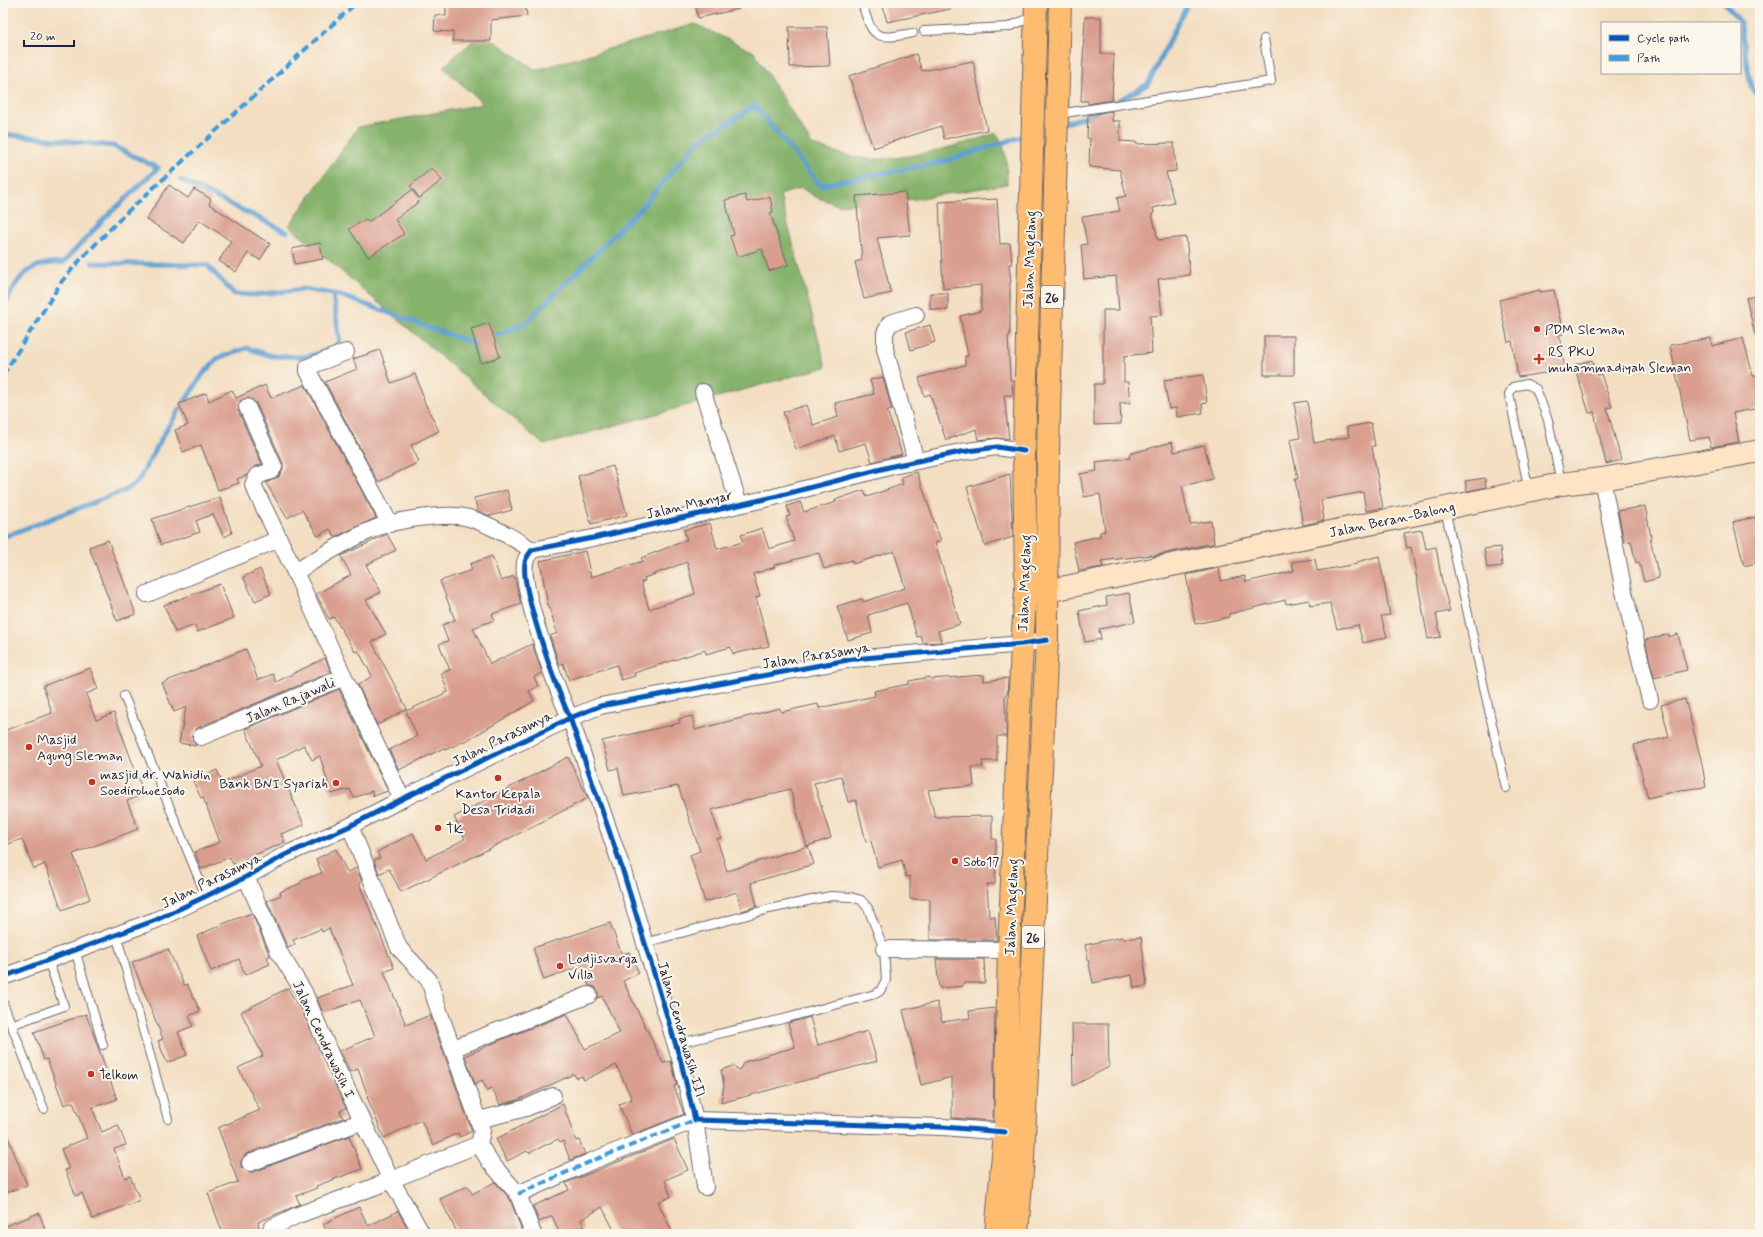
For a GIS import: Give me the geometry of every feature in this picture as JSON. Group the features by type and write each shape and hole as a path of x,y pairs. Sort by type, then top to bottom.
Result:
{"highway":[{"name":"Jalan Magelang","path":"1017,1234 1023,1158 1047,640 1048,451 1060,3"},
{"name":"Jalan Magelang","path":"996,1234 1005,1132 1009,950 1022,644 1026,590 1024,451 1036,9"}],"main road":[{"name":"Jalan Beran-Balong","path":"1026,590 1047,591 1445,508 1529,492 1561,484 1602,479 1760,451"}],"street":[{"path":"916,315 890,323 885,333 885,349 916,461"},
{"path":"346,352 308,367 308,371 390,524"},
{"path":"703,392 739,504"},
{"path":"247,407 274,467 271,471 257,476 253,485 344,677"},
{"name":"Jalan Manyar","path":"532,550 593,538 916,461 997,447 1024,451"},
{"path":"1602,479 1624,592 1650,700"},
{"path":"295,572 326,553 390,524 407,520 458,516 483,524 519,541 532,550 525,563 526,589 562,699 570,718"},
{"path":"147,594 279,539"},
{"name":"Jalan Parasamya","path":"3,977 156,920 246,878 285,855 350,826 402,799 570,718 607,705 853,659 1022,644 1047,640"},
{"name":"Jalan Rajawali","path":"201,737 344,677 402,799"},
{"name":"Jalan Cendrawasih III","path":"570,718 622,868 675,1044 695,1120 705,1187"},
{"path":"350,826 399,948 429,980 479,1120 482,1131 479,1144 490,1162 518,1194 534,1234"},
{"name":"Jalan Cendrawasih I","path":"246,878 279,952 304,992 332,1058 363,1122 392,1180 422,1234"},
{"path":"884,949 1009,950"},
{"path":"454,1048 589,994"},
{"path":"479,1120 526,1108 553,1096"},
{"path":"518,1194 592,1161 695,1120 943,1127 1005,1132"},
{"path":"250,1163 363,1122"},
{"path":"268,1234 274,1227 298,1215 392,1180 479,1144"}],"lane":[{"path":"862,3 871,28 876,35 884,38 913,33"},
{"path":"924,32 1008,27 1036,9"},
{"path":"1057,114 1271,81 1264,39"},
{"path":"1529,492 1509,394 1513,387 1527,384 1536,389 1548,420 1561,484"},
{"path":"1445,508 1506,788"},
{"path":"124,696 206,896"},
{"path":"644,943 769,909 831,896 852,897 861,900 872,915 884,949 886,980 880,992 783,1019 675,1044"},
{"path":"116,934 168,1119"},
{"path":"75,950 103,1044"},
{"path":"11,1025 64,1006 48,960"},
{"path":"3,1003 44,1109"}],"green space":[{"path":"695,24 754,52 812,145 846,155 881,159 924,153 954,146 996,133 1003,145 1006,157 1007,184 915,199 838,205 816,197 801,188 780,195 826,367 544,445 289,226 358,127 483,104 443,67 482,33 536,70"}],"building":[{"path":"446,3 525,3 527,16 491,20 491,41 453,41 453,32 434,31 435,15 446,16"},
{"path":"695,3 738,3 739,9 698,18"},
{"path":"882,3 950,3 951,9 887,22"},
{"path":"1085,17 1101,17 1101,54 1114,54 1112,100 1088,104 1088,101 1081,101"},
{"path":"789,27 827,27 830,66 790,67"},
{"path":"916,54 922,71 973,61 987,130 944,139 941,126 873,148 849,76"},
{"path":"1112,111 1112,121 1120,121 1120,141 1136,142 1136,144 1174,143 1176,171 1166,172 1174,203 1153,208 1154,213 1152,214 1158,240 1186,237 1190,275 1158,279 1162,315 1150,316 1152,353 1124,356 1124,382 1128,382 1130,403 1120,403 1121,424 1094,425 1094,384 1103,384 1103,310 1119,310 1116,276 1084,279 1081,245 1087,244 1082,217 1120,211 1117,198 1126,196 1120,170 1089,167 1090,139 1087,138 1088,115"},
{"path":"432,168 442,180 420,198 410,186"},
{"path":"169,185 188,198 194,189 211,199 209,204 270,244 260,260 248,253 236,272 219,261 231,241 199,220 184,243 146,219"},
{"path":"412,190 420,201 395,219 404,234 368,257 349,229 366,219 368,222"},
{"path":"905,192 910,235 877,238 891,293 864,299 855,262 862,260 856,196"},
{"path":"745,195 747,202 770,197 773,212 770,213 788,265 769,271 762,249 737,257 730,236 734,235 725,200"},
{"path":"997,199 1000,244 1010,243 1012,264 1009,264 1011,282 1010,336 1008,336 1010,380 1012,380 1013,395 1004,395 1009,439 996,438 978,440 976,429 946,440 930,394 924,396 919,378 965,365 965,356 968,356 960,316 981,311 981,285 943,289 939,202"},
{"path":"320,243 323,259 295,264 292,249"},
{"path":"1540,290 1540,292 1554,290 1563,334 1559,335 1565,370 1518,377 1512,341 1508,342 1499,300"},
{"path":"930,293 948,293 948,310 930,309"},
{"path":"1760,295 1760,335 1755,335 1746,298"},
{"path":"489,323 500,357 481,363 471,329"},
{"path":"930,325 935,342 911,350 906,332"},
{"path":"1264,336 1294,336 1294,375 1264,375"},
{"path":"1711,338 1712,346 1743,338 1753,376 1760,375 1760,408 1733,413 1739,442 1711,447 1709,437 1690,440 1670,345"},
{"path":"380,350 391,383 415,374 424,398 423,399 439,431 411,445 419,462 378,482 325,382 357,369 353,359"},
{"path":"1592,360 1597,375 1601,374 1612,407 1607,408 1621,460 1606,464 1594,412 1589,413 1574,365"},
{"path":"1203,375 1207,403 1202,404 1203,413 1177,417 1176,408 1169,409 1164,380"},
{"path":"883,377 892,410 887,411 902,454 872,462 866,443 839,451 835,436 796,449 783,412 806,405 813,425 838,417 835,403 874,394 870,380"},
{"path":"265,385 271,398 305,385 376,518 335,537 330,529 318,536 302,510 287,518 266,483 279,477 283,468 283,463 256,403 248,398 240,401 238,411 262,464 254,467 247,475 237,479 239,483 218,490 201,445 183,452 175,430 188,425 179,404 206,393 209,401 232,390 236,398"},
{"path":"1307,401 1314,443 1349,437 1347,427 1371,423 1375,446 1372,446 1383,508 1366,511 1363,492 1321,500 1324,520 1303,525 1295,479 1298,479 1290,440 1300,438 1294,403"},
{"path":"1172,442 1174,452 1204,445 1213,479 1182,486 1190,524 1211,521 1214,543 1152,556 1101,561 1103,567 1079,571 1073,542 1100,536 1100,532 1105,531 1100,494 1084,497 1080,474 1097,471 1096,462 1130,458 1129,454"},
{"path":"613,466 627,515 591,524 578,476"},
{"path":"917,472 941,541 935,543 960,624 938,631 941,642 923,643 921,636 917,637 907,603 868,615 872,633 848,640 837,606 862,599 863,602 905,588 894,551 853,564 852,560 824,569 819,553 774,565 775,567 753,574 760,596 756,597 769,646 733,654 731,647 706,654 705,650 634,673 635,676 621,680 617,665 569,680 563,663 559,665 550,636 557,633 548,606 540,561 585,551 591,577 643,561 641,558 687,540 684,530 710,523 717,549 743,542 741,535 762,528 769,549 794,541 786,517 790,516 787,506 800,502 804,512 836,502 835,500 864,490 867,497 903,484 901,477","holes":["687,562 695,594 649,609 641,582 645,581 644,578"]},
{"path":"1010,474 1013,537 985,546 967,487"},
{"path":"1485,478 1486,487 1467,491 1465,481"},
{"path":"507,490 512,510 490,516 478,511 474,498"},
{"path":"220,497 232,533 224,537 213,514 196,521 200,532 161,545 152,519"},
{"path":"1645,506 1659,578 1644,582 1639,562 1636,563 1631,541 1624,542 1618,511"},
{"path":"1760,516 1760,562 1744,566 1733,522"},
{"path":"1422,530 1426,549 1436,547 1442,582 1450,611 1436,614 1441,637 1428,639 1411,547 1407,548 1404,533"},
{"path":"387,534 396,550 366,565 381,592 366,600 386,634 372,642 407,709 377,725 358,685 372,676 358,650 355,652 334,617 329,619 316,594 351,575 341,556"},
{"path":"108,540 136,614 117,621 89,547"},
{"path":"1500,547 1502,566 1487,568 1484,549"},
{"path":"492,556 501,581 514,576 521,604 492,614 494,620 473,628 490,664 532,644 542,673 534,677 538,686 529,691 534,701 471,738 445,750 444,748 399,770 389,750 417,736 406,711 448,692 441,673 450,670 439,644 448,641 442,625 455,620 440,581 472,570 470,564"},
{"path":"1379,556 1390,615 1381,616 1387,637 1363,643 1358,625 1337,629 1330,603 1310,606 1309,600 1286,604 1285,600 1229,614 1229,617 1195,624 1186,575 1219,568 1221,581 1245,576 1246,582 1294,571 1292,562 1315,559 1317,571 1357,564 1357,562"},
{"path":"260,569 271,594 255,601 243,577"},
{"path":"220,584 234,618 197,632 195,625 175,632 164,605"},
{"path":"1129,593 1135,622 1099,629 1101,639 1085,642 1079,611 1107,605 1106,597"},
{"path":"1669,634 1669,637 1678,634 1687,670 1654,678 1645,640"},
{"path":"246,649 258,680 273,674 276,682 325,658 331,672 197,728 192,736 196,746 179,743 186,707 174,712 162,683"},
{"path":"90,668 98,689 86,694 96,720 114,713 144,794 127,801 138,829 73,854 90,899 62,910 45,864 34,869 22,839 3,846 3,731 52,713 43,686"},
{"path":"984,675 984,681 1008,678 1007,694 1005,695 1006,736 997,736 997,761 982,761 983,767 972,767 974,786 928,790 935,817 992,816 992,839 996,839 995,884 987,884 989,917 995,917 997,940 930,940 930,899 910,899 910,876 906,877 902,860 878,867 871,841 866,842 856,800 848,802 841,776 814,783 831,838 807,846 790,789 711,810 721,838 717,839 727,871 808,846 814,864 751,883 757,906 742,911 737,892 705,902 690,855 700,851 678,786 624,796 618,768 610,770 602,741 680,723 679,719 692,716 695,730 780,708 781,712 818,704 819,708 875,696 874,691 909,684 909,681 930,677 931,679"},
{"path":"339,689 388,791 373,796 372,791 354,798 350,789 331,794 320,756 312,760 304,745 276,760 304,825 281,834 285,842 233,864 230,857 201,869 195,852 220,842 203,797 201,798 193,781 217,770 223,783 261,766 245,729"},
{"path":"1685,699 1701,759 1706,787 1680,790 1648,798 1634,745 1669,737 1661,705"},
{"path":"568,757 588,798 401,892 389,869 379,874 374,860 380,858 377,852 413,833 426,859 465,839 454,817"},
{"path":"336,849 347,872 357,868 362,882 359,883 394,968 384,972 406,1025 430,1015 472,1131 460,1137 458,1133 433,1145 421,1120 384,1138 367,1097 368,1096 358,1069 350,1072 340,1051 375,1036 360,1000 323,1013 317,998 353,985 329,928 322,932 321,929 293,940 295,945 288,948 267,901 281,895 280,892 301,883 301,881 322,873 316,859"},
{"path":"252,913 270,956 267,957 270,964 245,975 239,959 211,971 197,936"},
{"path":"610,923 622,955 629,952 639,973 623,981 663,1063 671,1061 677,1085 674,1086 684,1114 632,1135 619,1104 632,1099 616,1065 584,1080 582,1076 576,1078 574,1074 518,1100 500,1105 492,1088 487,1090 482,1080 475,1084 465,1056 498,1041 567,1014 585,1049 620,1033 602,996 598,998 598,991 595,987 589,986 580,966 544,980 533,948"},
{"path":"1122,937 1123,939 1141,937 1147,986 1134,988 1132,975 1093,983 1085,945"},
{"path":"168,949 184,985 187,984 200,1011 189,1016 193,1026 178,1032 187,1055 167,1063 158,1041 163,1039 132,962"},
{"path":"936,959 984,959 985,983 963,983 963,986 939,988"},
{"path":"288,988 298,1007 300,1006 346,1108 340,1111 343,1118 246,1154 241,1161 241,1167 248,1172 253,1172 349,1136 362,1169 316,1186 317,1188 296,1196 300,1204 258,1222 259,1230 250,1234 223,1234 208,1193 238,1182 218,1128 260,1110 238,1068 263,1056 241,1012"},
{"path":"937,1002 942,1022 970,1018 969,1011 995,1008 993,1121 952,1118 952,1077 921,1085 903,1010"},
{"path":"86,1014 117,1099 92,1108 102,1132 118,1125 126,1145 114,1149 125,1178 130,1176 140,1200 92,1219 82,1193 76,1196 65,1170 69,1169 61,1149 87,1138 73,1102 64,1105 47,1059 44,1060 34,1032"},
{"path":"810,1017 818,1045 868,1031 877,1061 721,1103 724,1085 721,1070 733,1066 739,1070 744,1062 795,1047 788,1023"},
{"path":"1072,1024 1108,1024 1109,1067 1073,1086"},
{"path":"563,1104 576,1141 579,1140 585,1154 570,1160 563,1141 560,1142 558,1139 529,1153 527,1151 507,1161 496,1139"},
{"path":"3,1125 27,1185 3,1194"},
{"path":"674,1139 688,1170 665,1180 671,1197 658,1202 673,1234 616,1234 602,1207 581,1220 585,1230 576,1234 560,1234 552,1216 539,1222 533,1206 569,1190 566,1183"},
{"path":"495,1182 510,1199 523,1234 458,1234 440,1199 468,1186 472,1194"},
{"path":"359,1207 368,1226 398,1211 411,1234 328,1234 323,1224"},
{"path":"39,1213 47,1234 3,1234 3,1227"}],"waterway":[{"path":"1112,104 1148,84 1188,3"},
{"path":"1725,3 1740,22"},
{"path":"1741,28 1751,87 1760,97"},
{"path":"487,339 526,323 642,207 698,141 755,106 820,185 942,162 1027,135"},
{"path":"1062,124 1091,115 1101,109"},
{"path":"3,134 113,146 158,168 105,218 63,263 40,265 24,274 12,290 3,310"},
{"path":"181,180 287,232"},
{"path":"92,263 207,265 234,294 255,295 303,289 339,295 475,344 480,342"},
{"path":"3,537 126,490 138,481 168,427 203,374 218,358 247,348 272,356 306,357 331,349 340,342 333,294"}],"marked path":[{"path":"3,375 62,281 81,259 126,213 356,3"},
{"path":"518,1194 592,1161 695,1120"}],"cycle path":[{"path":"1005,1132 943,1127 695,1120 681,1062 622,868 570,718 541,640 528,594 525,576 525,563 526,558 532,550 593,538 774,497 893,466 961,452 997,447 1024,451"},
{"path":"3,977 156,920 246,877 285,855 350,826 402,799 570,718 600,706 853,659 1022,644 1047,640"}],"place":[{"name":"PDM Sleman","path":"1537,329"},
{"name":"RS PKU muhammadiyah Sleman","path":"1539,359"},
{"name":"Masjid Agung Sleman","path":"29,747"},
{"name":"Kantor Kepala Desa Tridadi","path":"498,778"},
{"name":"masjid dr. Wahidin Soedirohoesodo","path":"92,782"},
{"name":"Bank BNI Syariah","path":"336,783"},
{"name":"TK","path":"438,828"},
{"name":"Soto17","path":"955,861"},
{"name":"Lodjisvarga Villa","path":"560,966"},
{"name":"Telkom","path":"91,1074"}]}
